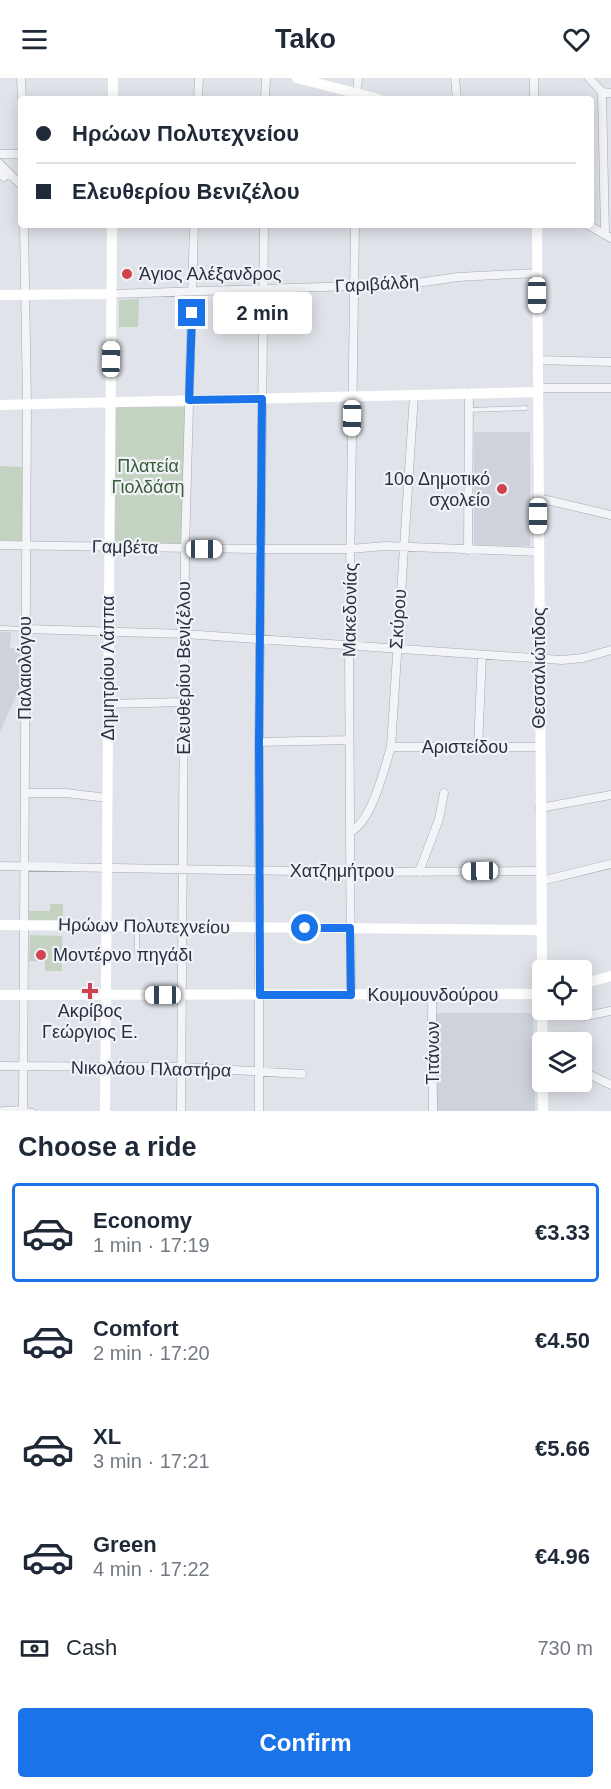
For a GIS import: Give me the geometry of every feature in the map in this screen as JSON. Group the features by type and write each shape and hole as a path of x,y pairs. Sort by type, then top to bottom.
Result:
{"street":[{"path":"21,78 22,96"},
{"path":"113,78 113,96"},
{"path":"198,96 199,78"},
{"path":"266,78 266,96"},
{"path":"297,78 356,96 358,78"},
{"path":"455,78 457,96"},
{"path":"534,78 534,96"},
{"path":"589,78 605,99 608,236"},
{"path":"605,99 611,93"},
{"path":"0,154 18,154"},
{"path":"2,169 18,182"},
{"name":"Παλαιολόγου","path":"23,1110 27,404 24,228"},
{"name":"Δημητρίου Λάππα","path":"105,1111 112,228"},
{"name":"Ελευθερίου Βενιζέλου","path":"182,1111 185,549 194,228"},
{"path":"259,1111 259,742 264,228"},
{"name":"Μακεδονίας","path":"351,995 349,645 355,228"},
{"name":"Θεσσαλιώτιδος","path":"537,228 541,960"},
{"path":"593,228 608,236"},
{"name":"Γαριβάλδη","path":"410,284 458,277 537,273"},
{"name":"Γαριβάλδη","path":"0,295 112,294 354,286"},
{"path":"537,360 611,362"},
{"path":"0,405 611,388"},
{"path":"468,550 469,393"},
{"name":"Σκύρου","path":"350,832 361,823 375,796 391,747 414,395"},
{"path":"538,498 611,515"},
{"name":"Γαμβέτα","path":"0,545 185,549 403,547 538,552"},
{"path":"26,629 185,634 539,658 583,658 611,650"},
{"path":"478,747 482,655"},
{"path":"108,704 184,702"},
{"path":"259,742 350,740"},
{"name":"Αριστείδου","path":"391,747 540,747"},
{"path":"25,793 66,793 107,798"},
{"path":"419,872 439,819 444,793"},
{"path":"540,808 611,795"},
{"name":"Χατζημήτρου","path":"0,866 541,876 611,864"},
{"name":"Ηρώων Πολυτεχνείου","path":"0,925 541,930"},
{"path":"592,981 611,976"},
{"name":"Κουμουνδούρου","path":"0,995 532,994"},
{"name":"Τιτάνων","path":"432,995 433,1111"},
{"path":"592,1015 611,1011"},
{"name":"Νικολάου Πλαστήρα","path":"0,1066 182,1067 302,1074"},
{"path":"592,1076 611,1085"},
{"name":"Θεσσαλιώτιδος","path":"543,1092 543,1111"},
{"path":"3,1111 23,1110"}],"lane":[{"name":"Γαριβάλδη","path":"354,286 410,284"},
{"path":"469,410 526,408"},
{"path":"0,628 26,629"},
{"path":"137,926 137,952"},
{"path":"23,1110 33,1111"}],"shaded area":[{"name":"10ο Δημοτικό σχολείο","path":"474,432 530,432 530,546 474,545"},
{"path":"0,632 11,632 10,648 21,648 20,687 0,732"},
{"path":"436,1013 532,1013 532,1092 535,1092 535,1111 437,1111"}],"green space":[{"path":"139,299 138,327 119,327 119,300"},
{"name":"Πλατεία Γιολδάση","path":"113,407 187,407 183,547 111,545"},
{"path":"0,466 25,467 25,541 0,540"},
{"path":"50,904 63,904 63,920 29,921 29,911 50,911"},
{"path":"30,935 62,936 62,971 45,971 45,962 29,961"}],"place":[{"name":"Άγιος Αλέξανδρος","path":"127,274"},
{"name":"10ο Δημοτικό σχολείο","path":"502,489"},
{"name":"Μοντέρνο πηγάδι","path":"41,955"},
{"name":"Ακρίβος Γεώργιος Ε.","path":"90,991"}],"route":[{"path":"192,313 189,400 262,399 259,742 260,995 351,995 350,928 305,928"}]}
